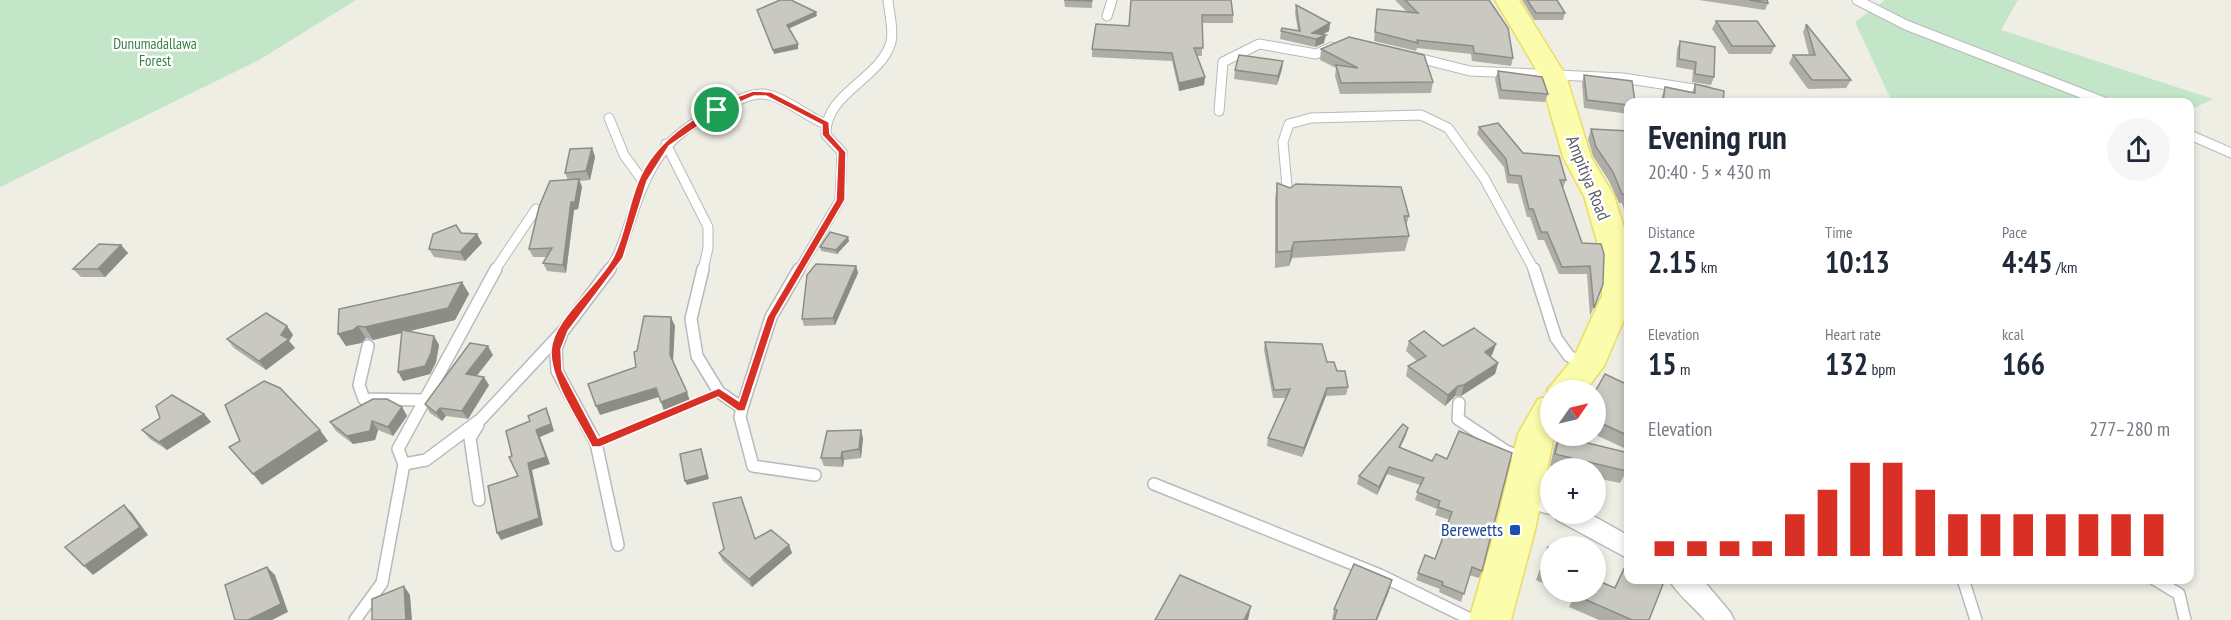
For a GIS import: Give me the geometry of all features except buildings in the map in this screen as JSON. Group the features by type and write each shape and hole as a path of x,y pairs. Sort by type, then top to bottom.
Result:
{"main road":[{"name":"Ampitiya Road","path":"1507,0 1553,76 1577,157 1599,196 1619,262 1618,296 1587,366 1574,380"},
{"path":"1490,620 1535,485 1536,434 1540,427"}],"street":[{"path":"1586,524 1624,545"},
{"path":"1690,584 1721,620"}],"lane":[{"path":"815,475 753,466 740,417 771,317 840,200 842,152 826,135 826,124 844,96 885,54 891,42 888,0"},
{"path":"1107,16 1112,0"},
{"path":"1857,0 1906,26 2094,98"},
{"path":"1220,111 1223,62 1259,44 1316,54 1337,45"},
{"path":"1403,55 1470,71 1623,78 1711,92"},
{"path":"479,500 470,438 482,419 564,330 618,258 643,181 666,144 717,110 753,94 768,93 814,120 826,124"},
{"path":"1288,197 1283,142 1289,124 1311,118 1421,115 1448,128 1484,178 1532,261 1556,338 1569,356 1587,366"},
{"path":"609,118 624,155 643,181"},
{"path":"2194,137 2231,153"},
{"path":"666,144 708,227 708,248 691,319 697,357 719,392 742,408"},
{"path":"356,620 381,583 405,464 398,449 501,259 536,209"},
{"path":"564,330 556,349 557,370 596,444 618,544"},
{"path":"368,346 359,385 364,399 423,400"},
{"path":"1459,403 1458,419 1506,451 1535,485"},
{"path":"405,464 426,460 482,419"},
{"path":"1154,484 1380,575 1472,620"},
{"path":"1965,584 1976,620"},
{"path":"2162,584 2179,594 2185,620"}],"path":[{"path":"596,444 719,392"}],"green space":[{"name":"Dunumadallawa Forest","path":"0,0 356,0 259,60 0,187"},
{"path":"1885,0 2018,0 2001,30 2213,99 2194,108 2194,98 1890,98 1855,22"}],"place":[{"name":"Berewetts","path":"1515,530"}],"route":[{"path":"768,93 814,120 826,124 826,135 842,152 840,200 771,317 742,408 719,392 596,444 557,370 556,349 564,330 618,258 643,181 666,144 717,110 753,94 768,93"}]}
